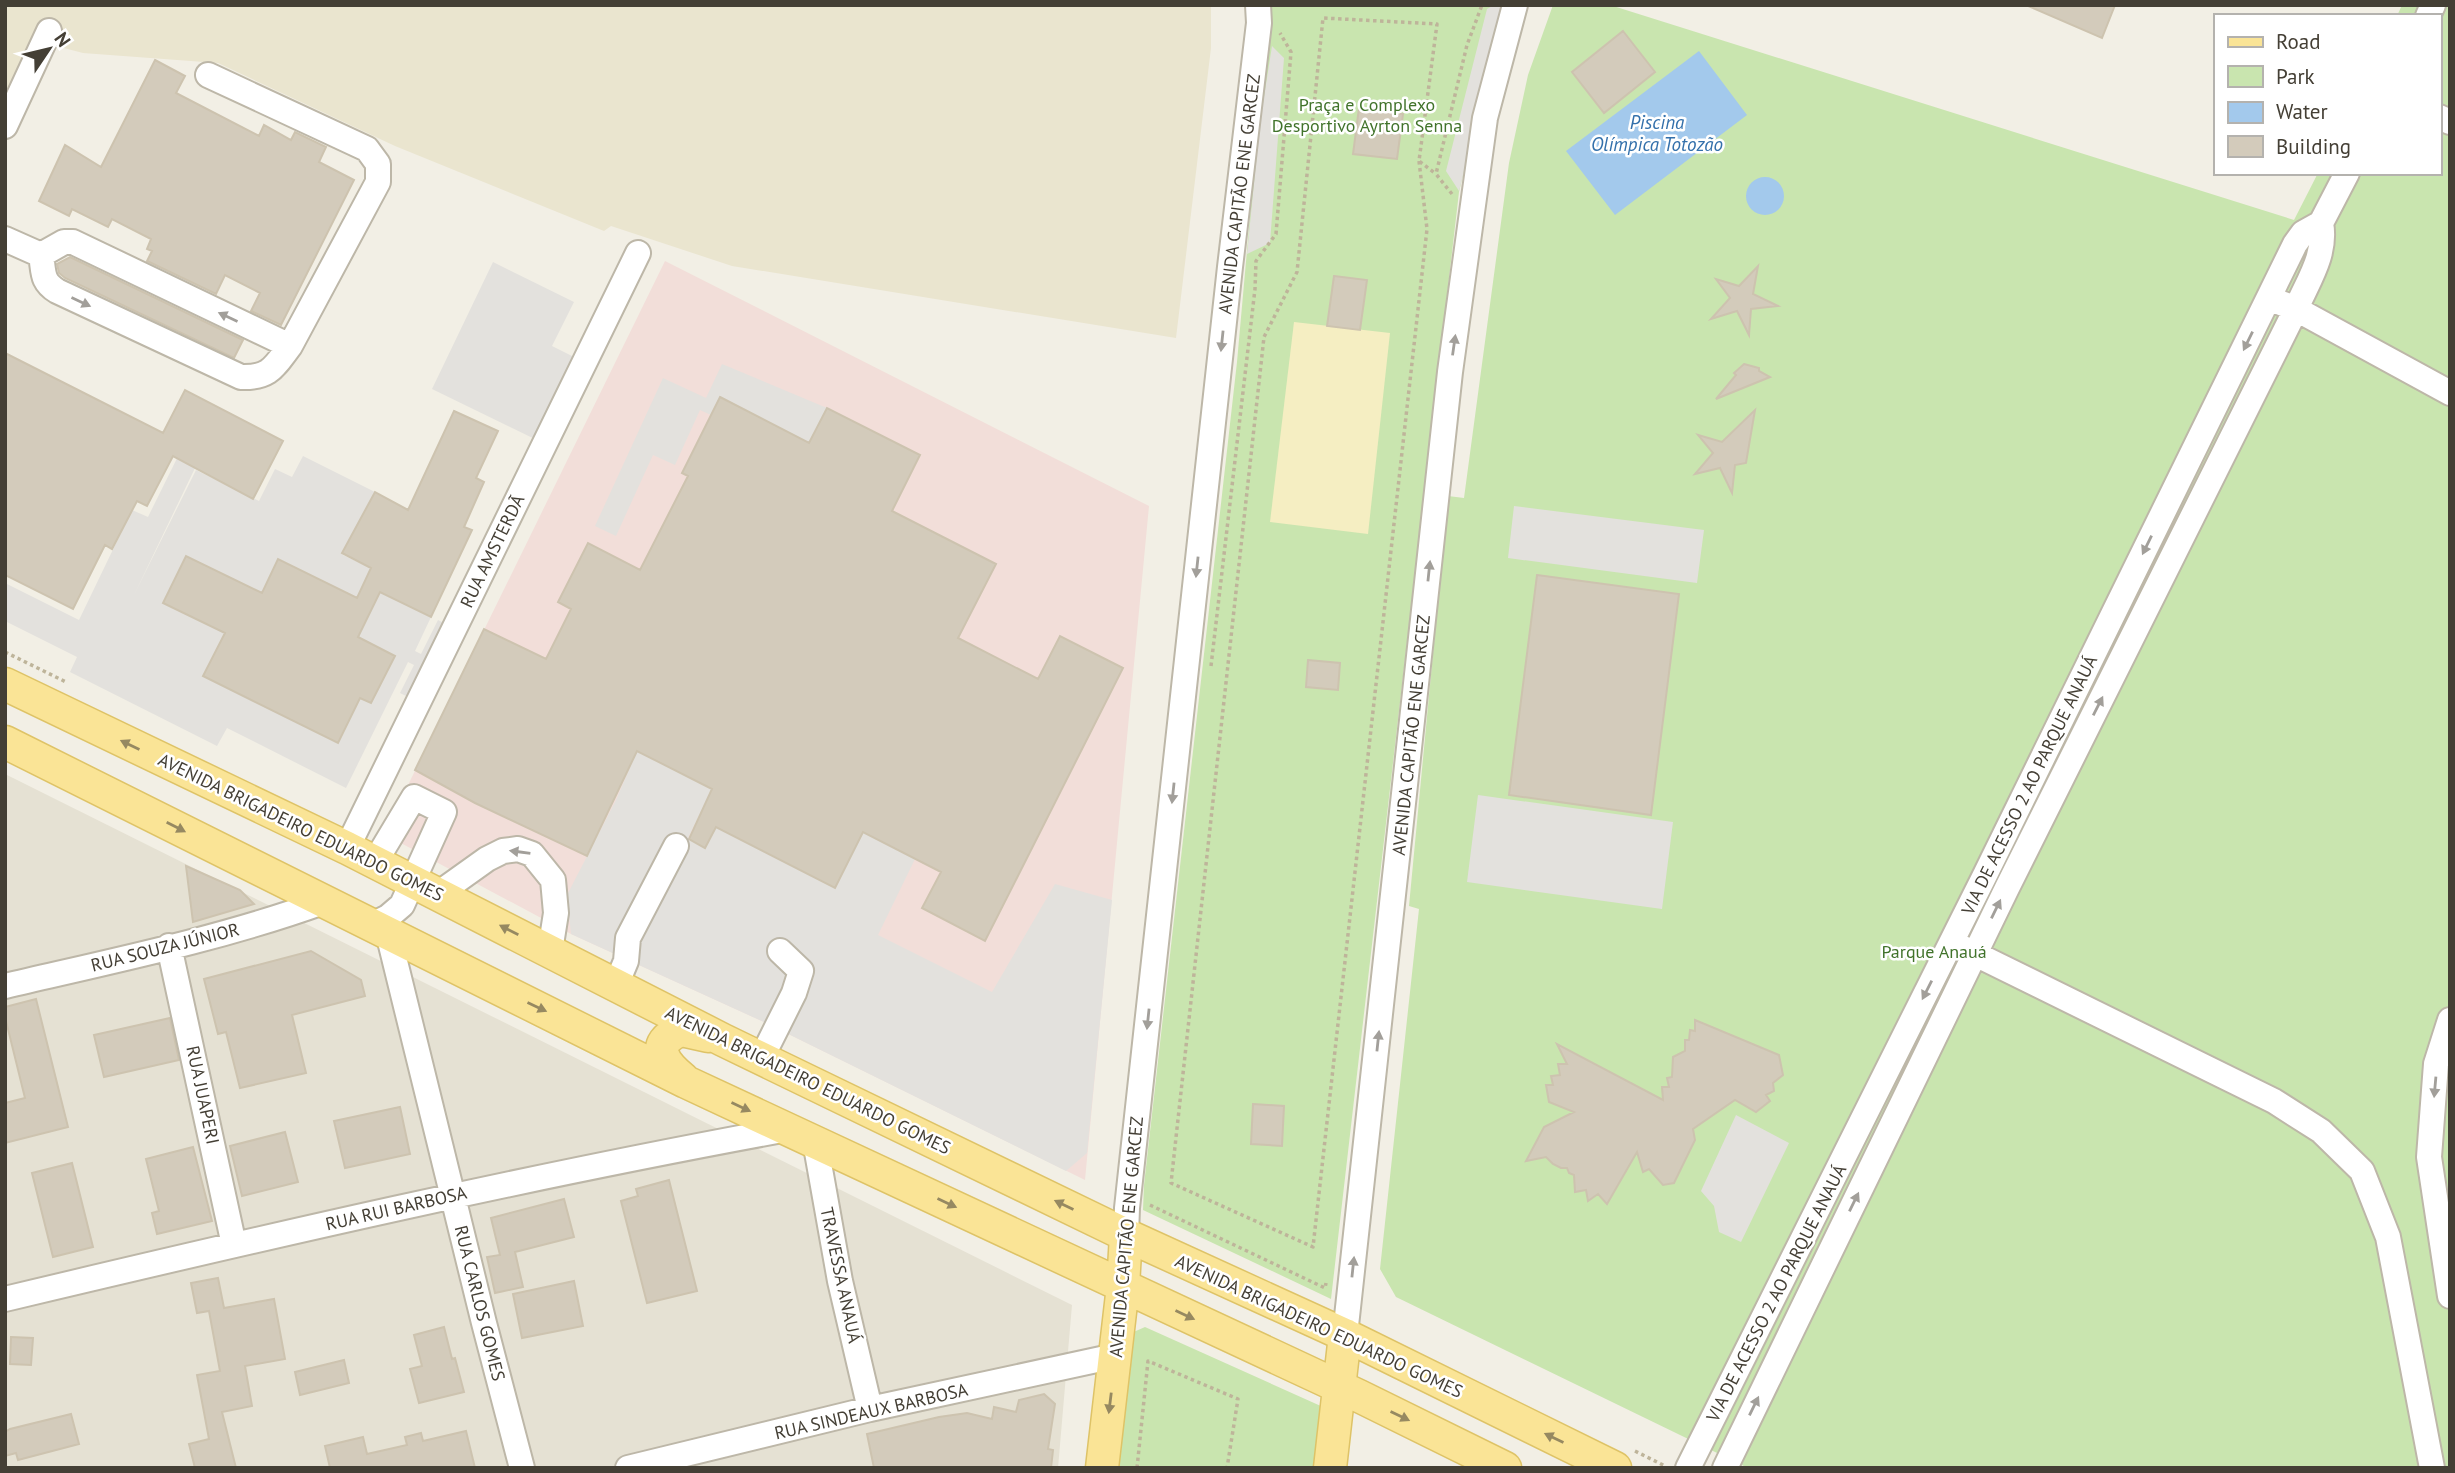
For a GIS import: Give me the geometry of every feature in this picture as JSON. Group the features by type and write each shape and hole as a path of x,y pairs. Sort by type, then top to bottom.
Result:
{"main road":[{"name":"AVENIDA BRIGADEIRO EDUARDO GOMES","path":"5,684 347,848 761,1059 1126,1236 1345,1335 1615,1468"},
{"path":"8,743 50,751 65,743 66,725 46,705"},
{"path":"8,743 686,1082 1339,1387 1505,1468"},
{"path":"609,1042 642,1046 653,1042 659,1035 658,1018 651,1007 624,988"},
{"path":"686,1082 670,1068 663,1057 663,1044 666,1039 681,1030 723,1040"},
{"name":"AVENIDA CAPITÃO ENE GARCEZ","path":"1102,1468 1123,1286 1126,1236"},
{"name":"AVENIDA CAPITÃO ENE GARCEZ","path":"1330,1468 1345,1335"}],"street":[{"name":"AVENIDA CAPITÃO ENE GARCEZ","path":"1126,1236 1227,295 1259,23 1258,5"},
{"name":"AVENIDA CAPITÃO ENE GARCEZ","path":"1345,1335 1450,372 1485,118 1515,5"},
{"path":"5,126 49,31"},
{"path":"41,255 47,285 57,291 241,377 258,377 272,370 290,346 378,182 378,164 367,149 208,75"},
{"name":"VIA DE ACESSO 2 AO PARQUE ANAUÁ","path":"1688,1468 1951,943 2295,244 2303,233 2321,223 2346,175"},
{"name":"VIA DE ACESSO 2 AO PARQUE ANAUÁ","path":"1725,1468 1975,954 2296,309 2322,250 2324,238 2321,223"},
{"path":"5,239 41,255"},
{"path":"41,255 64,242 73,243 290,346"},
{"name":"RUA AMSTERDÃ","path":"347,848 638,253"},
{"path":"2268,298 2296,309 2450,393"},
{"path":"375,862 414,797 444,812 426,888"},
{"path":"624,988 628,938 676,846"},
{"path":"380,929 388,917 426,888 503,851 518,849 532,854 553,880 555,913 550,951"},
{"name":"RUA SOUZA JÚNIOR","path":"5,986 257,925 323,902"},
{"name":"RUA CARLOS GOMES","path":"380,929 453,1195 522,1468"},
{"path":"1951,943 2274,1101 2320,1130 2362,1171 2388,1237 2432,1468"},
{"name":"RUA JUAPERI","path":"169,946 234,1245"},
{"path":"761,1059 794,993 801,971 780,951"},
{"path":"2450,1020 2436,1064 2429,1157 2450,1296"},
{"name":"RUA RUI BARBOSA","path":"5,1299 453,1195 652,1154 802,1135"},
{"name":"TRAVESSA ANAUÁ","path":"802,1135 870,1409"},
{"name":"RUA SINDEAUX BARBOSA","path":"628,1468 870,1409 1115,1356"}],"path":[{"path":"1436,174 1467,45 1482,5"},
{"path":"1323,18 1437,24 1419,160 1427,229 1313,1247 1171,1183 1264,337 1297,272 1323,18"},
{"path":"1210,675 1256,261 1276,234 1291,52 1276,26"},
{"path":"1419,160 1436,174 1452,193 1450,205"},
{"path":"1149,1205 1325,1288"},
{"path":"1324,1300 1326,1282"},
{"path":"1137,1468 1148,1361 1238,1399 1227,1468"}],"shaded area":[{"path":"5,5 1211,5 1211,48 1176,338 732,266 611,226 604,231 395,146 218,63 83,53 33,40 5,93"},
{"path":"1494,5 1506,5 1459,191 1446,171 1487,9"},
{"path":"1272,46 1284,58 1270,243 1247,254 1260,122"},
{"path":"665,261 1149,506 1085,1180 766,1023 571,934 384,834"},
{"path":"493,262 574,302 552,346 584,362 545,444 432,389"},
{"path":"722,364 827,408 809,443 720,397 713,416 700,410 675,465 653,455 616,536 595,526 663,378 706,398"},
{"path":"190,432 208,441 134,595 196,470 259,501 275,469 292,477 303,456 375,492 342,553 371,568 357,598 278,560 262,593 186,556 163,602 225,633 204,676 338,743 360,698 371,703 394,656 358,637 380,592 431,617 415,651 421,654 438,620 454,628 418,702 400,693 414,665 408,662 346,788 227,728 217,746 70,672 77,657 5,621 5,583 79,620 132,510 148,517"},
{"path":"1514,506 1704,530 1697,583 1508,558"},
{"path":"637,751 712,789 688,838 705,847 716,827 835,888 863,832 915,859 878,935 992,992 1055,884 1112,900 1087,1153 1066,1171 766,1023 571,934 567,895 616,800"},
{"path":"5,774 1072,1305 1058,1468 5,1468"},
{"path":"1478,795 1673,822 1662,909 1467,882"},
{"path":"1736,1115 1789,1143 1741,1242 1719,1232 1714,1206 1701,1191"}],"green space":[{"name":"Praça e Complexo Desportivo Ayrton Senna","path":"1269,5 1505,5 1459,192 1331,1299 1143,1210 1237,362"},
{"name":"Parque Anauá","path":"1553,5 1610,5 2294,220 2317,175 2441,175 2441,14 2398,14 2402,5 2450,5 2450,1468 1748,1468 1396,1297 1380,1269 1419,909 1409,906 1448,496 1464,498 1509,163 1528,75"},
{"path":"1145,1327 1323,1407 1317,1468 1113,1468 1129,1334"}],"sand":[{"path":"1294,322 1390,333 1368,534 1270,522"}],"water":[{"name":"Piscina Olímpica Totozão","path":"1699,51 1747,115 1615,215 1566,151"},
{"path":"1765,177 1778,183 1784,196 1778,209 1765,215 1752,209 1746,196 1752,183"}],"building":[{"path":"2026,5 2115,5 2102,38"},
{"path":"1623,31 1655,72 1604,113 1572,72"},
{"path":"155,60 185,76 176,93 259,136 264,125 291,140 295,132 326,147 319,162 354,180 281,325 251,311 260,293 225,275 216,294 147,261 152,251 147,249 151,239 112,219 108,227 72,209 69,216 39,201 65,145 101,167"},
{"path":"1359,108 1403,114 1397,159 1353,154"},
{"path":"70,257 243,340 234,358 65,278 59,273 57,264"},
{"path":"1758,266 1753,294 1778,306 1751,309 1749,335 1737,311 1711,319 1730,298 1716,279 1739,286"},
{"path":"1334,276 1367,280 1360,330 1327,326"},
{"path":"5,353 163,433 185,390 283,441 253,499 173,456 147,506 137,501 112,549 105,545 73,609 5,575"},
{"path":"1744,364 1759,368 1759,371 1770,377 1716,399 1736,375 1734,373"},
{"path":"720,397 809,443 827,408 920,455 892,511 996,564 958,638 1038,679 1060,636 1123,668 985,941 922,908 941,872 863,832 835,888 716,827 705,848 689,839 712,789 637,751 587,856 475,803 415,770 484,629 546,659 571,609 558,602 588,543 640,570 688,476 682,473"},
{"path":"1755,410 1746,463 1735,465 1732,493 1720,468 1695,474 1713,453 1698,435 1722,442"},
{"path":"454,411 498,431 476,478 484,482 464,527 472,530 431,617 380,592 358,637 395,656 371,703 360,698 338,743 203,676 225,633 163,603 186,556 262,593 278,559 357,598 371,568 342,553 375,492 408,510"},
{"path":"1537,575 1679,594 1651,815 1509,795"},
{"path":"1308,660 1340,663 1338,690 1306,687"},
{"path":"186,866 240,890 254,904 193,922"},
{"path":"311,951 361,980 365,996 292,1015 306,1073 240,1088 226,1032 218,1034 204,979"},
{"path":"36,999 68,1127 5,1143 5,1103 25,1098 5,1017 5,1007"},
{"path":"170,1018 179,1060 104,1077 94,1035"},
{"path":"1695,1020 1779,1055 1783,1075 1773,1083 1774,1091 1766,1095 1770,1101 1756,1112 1735,1100 1693,1129 1695,1140 1674,1183 1663,1185 1649,1169 1643,1172 1637,1152 1607,1204 1598,1194 1588,1201 1586,1190 1575,1192 1574,1175 1569,1173 1567,1168 1553,1164 1546,1157 1526,1161 1544,1127 1574,1112 1549,1102 1546,1085 1553,1085 1551,1076 1560,1075 1558,1064 1567,1064 1557,1044 1663,1100 1662,1087 1669,1087 1667,1078 1672,1077 1673,1057 1685,1051 1685,1040 1689,1040 1690,1030 1695,1031"},
{"path":"1253,1104 1284,1106 1282,1146 1251,1144"},
{"path":"400,1107 410,1154 345,1168 334,1121"},
{"path":"285,1132 298,1182 242,1196 230,1146"},
{"path":"193,1147 212,1221 157,1234 152,1213 159,1211 146,1159"},
{"path":"72,1163 93,1247 53,1257 32,1173"},
{"path":"669,1180 697,1291 647,1303 621,1201 638,1196 636,1189"},
{"path":"564,1199 574,1237 515,1252 523,1287 495,1293 487,1257 500,1255 491,1218"},
{"path":"218,1278 224,1308 274,1299 285,1359 245,1366 252,1406 222,1412 236,1468 195,1468 189,1444 209,1439 197,1375 220,1371 209,1311 197,1313 191,1283"},
{"path":"574,1281 583,1326 522,1338 513,1294"},
{"path":"444,1327 464,1392 419,1403 410,1369 422,1366 414,1335"},
{"path":"11,1337 33,1338 31,1365 10,1364"},
{"path":"344,1360 349,1383 300,1395 295,1372"},
{"path":"1044,1394 1055,1404 1048,1449 1053,1450 1051,1468 874,1468 867,1434 967,1413 992,1419 994,1407 1016,1412 1019,1400"},
{"path":"71,1414 79,1444 18,1460 16,1453 5,1456 5,1432"},
{"path":"466,1431 475,1468 330,1468 325,1446 363,1437 367,1454 407,1445 405,1437 421,1433 423,1441"}]}
